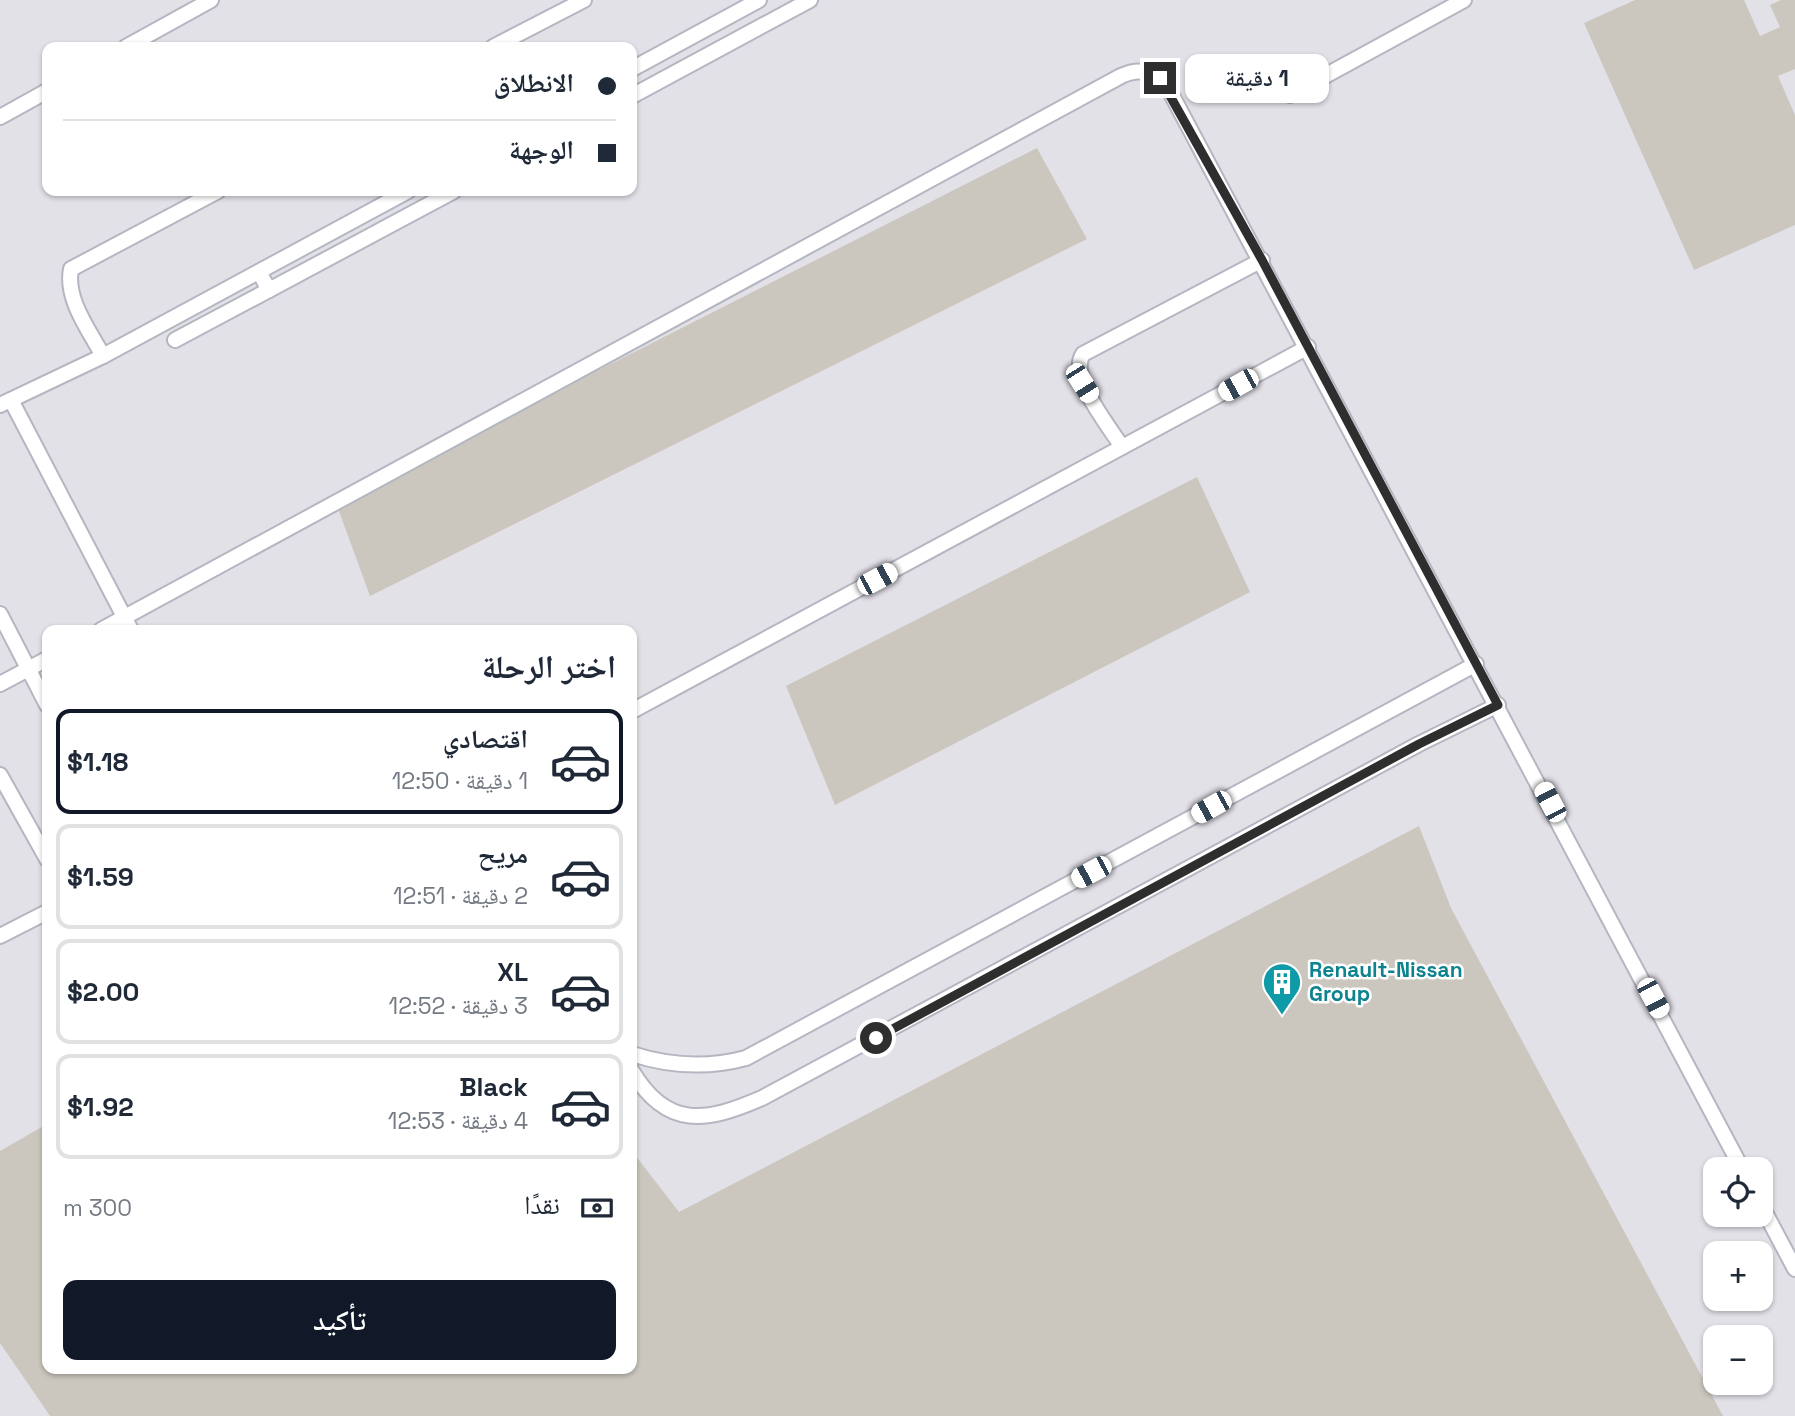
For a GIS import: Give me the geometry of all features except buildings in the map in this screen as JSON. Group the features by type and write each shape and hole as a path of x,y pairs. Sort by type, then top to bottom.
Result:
{"lane":[{"path":"135,42 211,0"},
{"path":"503,42 584,0"},
{"path":"637,66 742,4 759,0"},
{"path":"637,93 810,0"},
{"path":"1290,96 1464,0"},
{"path":"399,196 103,356 6,403 127,624 1128,73 1149,72 1167,86 1262,260 1736,1157"},
{"path":"0,117 42,94"},
{"path":"103,356 74,299 68,282 71,269 209,196"},
{"path":"175,340 445,196"},
{"path":"1122,447 1079,377 1078,362 1083,354 1262,260"},
{"path":"259,272 269,290"},
{"path":"637,709 1308,348"},
{"path":"0,614 42,694"},
{"path":"0,684 42,662"},
{"path":"637,1055 700,1065 720,1065 747,1058 1476,664"},
{"path":"637,1078 654,1100 678,1113 701,1118 740,1108 1498,705"},
{"path":"0,775 42,850"},
{"path":"0,936 42,915"},
{"path":"1773,1227 1795,1269"}],"shaded area":[{"name":"Renault-Nissan Group","path":"0,0 1795,0 1795,1416 0,1416"}],"place":[{"name":"Renault-Nissan Group","path":"1282,1016"}],"route":[{"path":"876,1038 1419,744 1498,705 1262,260 1167,86 1160,78"}]}
